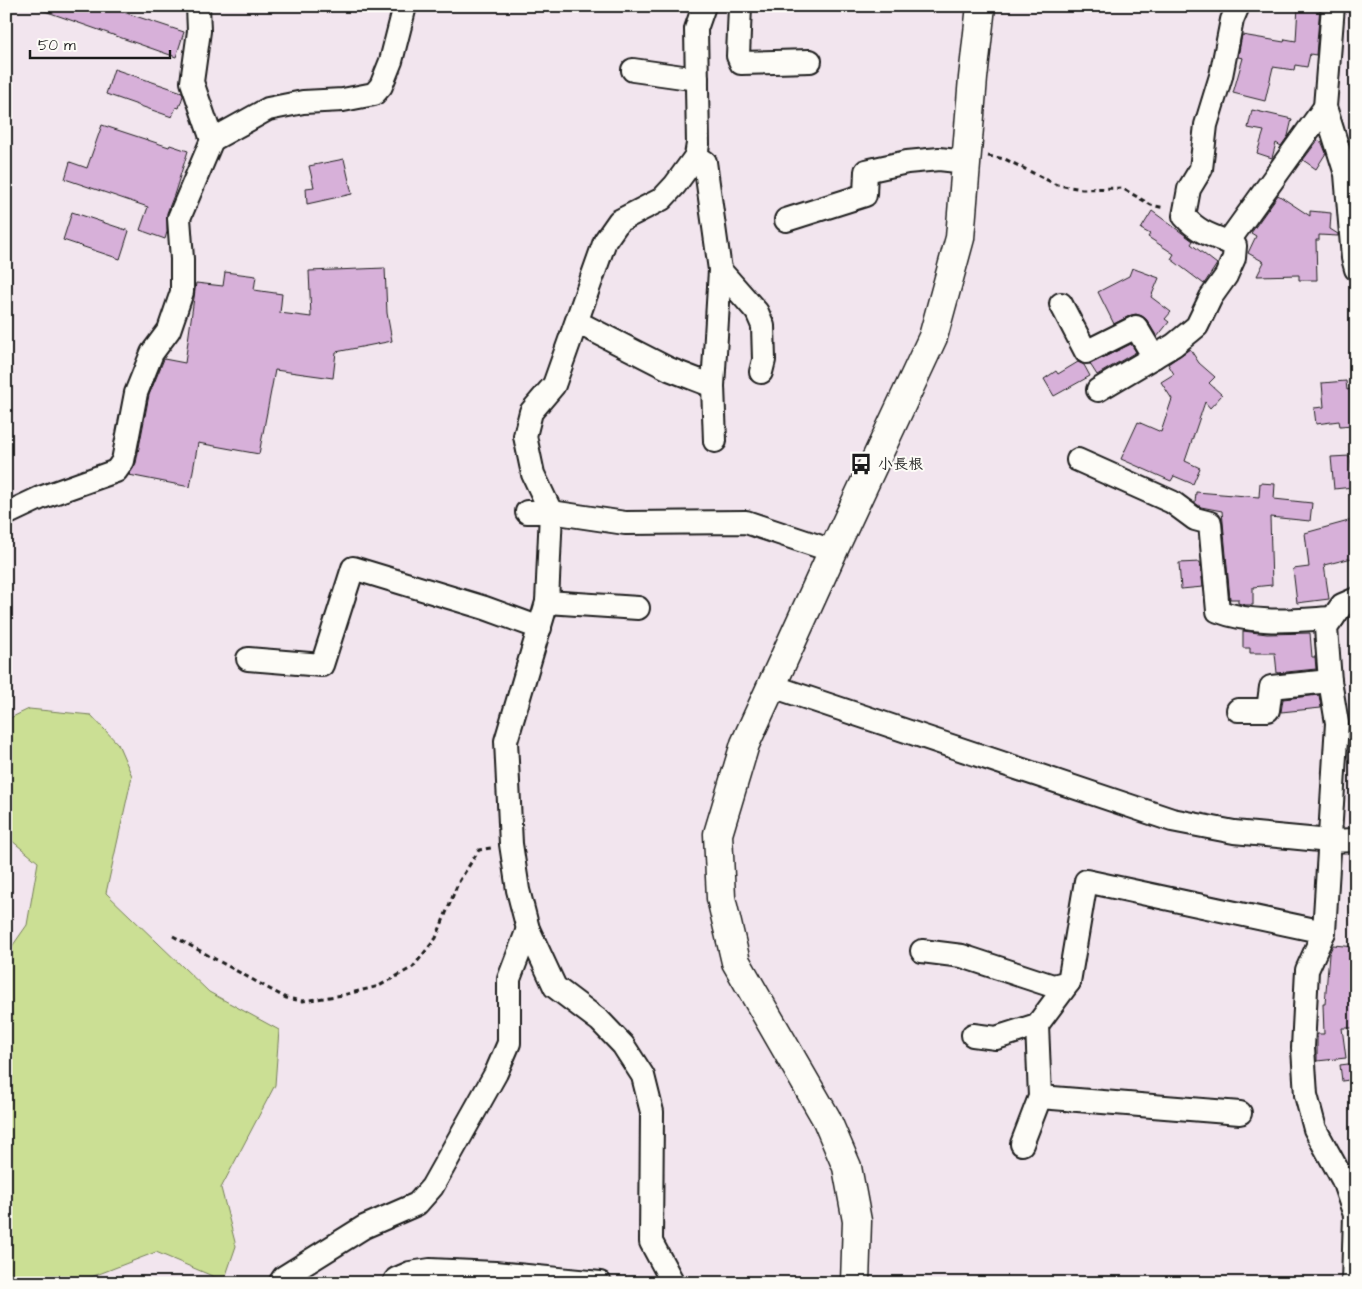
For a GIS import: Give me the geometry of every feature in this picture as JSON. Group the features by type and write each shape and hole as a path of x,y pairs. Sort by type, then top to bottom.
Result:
{"street":[{"path":"198,6 199,32 192,82 212,140"},
{"path":"6,514 40,498 116,471 123,461 136,393 152,353 169,330 182,292 179,218 212,140 268,109 303,102 343,100 374,94 381,86 391,60 406,6"},
{"path":"673,1283 651,1242 652,1112 643,1076 623,1045 600,1021 555,986 528,929 518,890 511,844 506,741 547,602 551,512 533,474 525,436 531,412 554,385 605,241 619,221 662,199 675,185 696,156 698,144 696,29 704,6"},
{"path":"740,6 738,56 741,63 810,61"},
{"path":"855,1283 857,1221 847,1167 826,1118 736,962 721,898 718,834 745,744 933,337 960,238 976,159 973,78 981,6"},
{"path":"1098,390 1174,345 1197,326 1211,297 1226,276 1234,258 1235,246 1203,233 1184,216 1189,189 1201,169 1206,125 1221,76 1232,20 1238,6"},
{"path":"1333,6 1325,106 1346,174 1353,258 1356,269"},
{"path":"633,70 697,79"},
{"path":"1228,242 1325,106"},
{"path":"696,156 705,162 720,270 713,386 715,441"},
{"path":"786,220 865,196 866,172 907,162 939,159 976,159"},
{"path":"720,270 757,312 763,326 764,360 761,372"},
{"path":"1061,304 1086,352 1136,327 1154,357"},
{"path":"577,322 669,369 713,386"},
{"path":"1078,460 1172,502 1195,519 1210,523 1218,611 1229,616 1268,621 1333,618"},
{"path":"527,512 551,512 625,523 746,522 833,551"},
{"path":"248,659 322,665 353,568 485,608 540,628"},
{"path":"1353,1283 1355,1215 1349,1180 1315,1129 1306,1095 1303,1048 1308,970 1324,932 1337,723 1330,681 1326,628 1342,605 1356,599"},
{"path":"547,602 638,608"},
{"path":"1238,710 1268,710 1271,687 1330,681"},
{"path":"772,686 1172,820 1234,832 1330,841 1356,840"},
{"path":"973,1035 996,1038 1037,1025 1069,982 1086,881 1324,932"},
{"path":"280,1283 284,1277 364,1227 417,1204 432,1187 496,1073 509,1043 509,979 528,929"},
{"path":"922,951 962,956 1053,986 1069,982"},
{"path":"1022,1144 1040,1097 1037,1025"},
{"path":"1040,1097 1240,1113"},
{"path":"394,1283 410,1273 430,1270 494,1273 600,1283"}],"path":[{"path":"976,159 1006,159 1057,185 1082,189 1122,188 1151,205 1177,210 1184,216"},
{"path":"173,936 286,998 303,1001 343,995 379,986 413,967 436,938 458,883 479,850 511,844"}],"green space":[{"path":"29,709 91,715 118,744 132,776 106,893 209,992 279,1030 275,1085 221,1188 236,1246 224,1281 156,1252 86,1279 87,1283 6,1283 6,955 27,925 38,862 6,836 6,720"}],"building":[{"path":"40,6 118,6 117,10 184,32 176,57 39,9"},
{"path":"1298,6 1320,6 1316,55 1310,54 1307,67 1295,65 1294,70 1273,67 1265,101 1233,93 1243,58 1238,57 1242,35 1284,42 1285,39 1296,41"},
{"path":"114,69 182,92 183,96 179,108 176,107 172,117 106,94"},
{"path":"1252,110 1292,119 1288,136 1281,146 1276,143 1272,158 1257,153 1264,131 1248,128"},
{"path":"102,125 169,147 170,145 188,151 167,213 165,239 140,230 148,207 65,179 70,162 87,168"},
{"path":"1318,140 1322,143 1326,153 1316,169 1303,160"},
{"path":"344,159 352,194 307,204 306,188 314,187 309,166"},
{"path":"1278,195 1310,216 1310,211 1331,213 1330,229 1338,234 1338,236 1319,235 1319,240 1316,240 1317,280 1299,280 1299,275 1257,276 1264,262 1248,253 1256,236 1251,233"},
{"path":"1152,211 1193,241 1191,244 1217,264 1204,284 1171,259 1174,254 1148,237 1150,234 1141,229"},
{"path":"72,212 129,231 120,259 63,240"},
{"path":"385,268 387,313 392,341 336,352 333,378 275,370 259,454 198,443 190,487 129,475 136,463 149,395 164,359 185,363 196,283 223,286 225,272 256,276 254,290 282,294 280,313 311,317 309,271"},
{"path":"1132,268 1159,278 1151,297 1171,312 1165,319 1169,322 1157,337 1147,320 1136,314 1114,324 1098,292 1129,276"},
{"path":"1131,344 1136,352 1097,375 1090,364"},
{"path":"1190,349 1199,363 1215,377 1209,383 1222,395 1210,408 1205,402 1185,461 1200,468 1193,484 1174,476 1171,481 1121,459 1138,422 1161,432 1172,399 1161,382 1174,374 1168,364"},
{"path":"1078,362 1084,365 1090,376 1054,396 1044,379 1056,371 1058,374"},
{"path":"1346,381 1347,390 1350,389 1353,425 1340,426 1339,421 1316,424 1314,408 1324,407 1322,383"},
{"path":"1350,456 1353,487 1334,489 1331,457"},
{"path":"1260,483 1275,484 1274,499 1312,503 1310,521 1270,517 1272,585 1253,587 1253,605 1245,605 1238,603 1238,599 1230,599 1222,511 1201,507 1195,503 1196,492 1259,497"},
{"path":"1356,519 1356,557 1324,565 1329,599 1297,603 1293,569 1309,567 1305,533"},
{"path":"1200,562 1203,587 1181,589 1179,563"},
{"path":"1243,631 1267,634 1310,633 1312,657 1315,657 1316,669 1277,673 1275,653 1250,653 1250,648 1243,648"},
{"path":"1319,695 1321,708 1281,712 1283,699"},
{"path":"1333,945 1356,947 1356,1028 1342,1028 1346,1058 1317,1061 1317,1034 1324,1034 1323,1004 1325,1004 1329,954"},
{"path":"1356,1063 1356,1079 1342,1081 1340,1065"}],"place":[{"name":"小長根","path":"861,464"}]}
